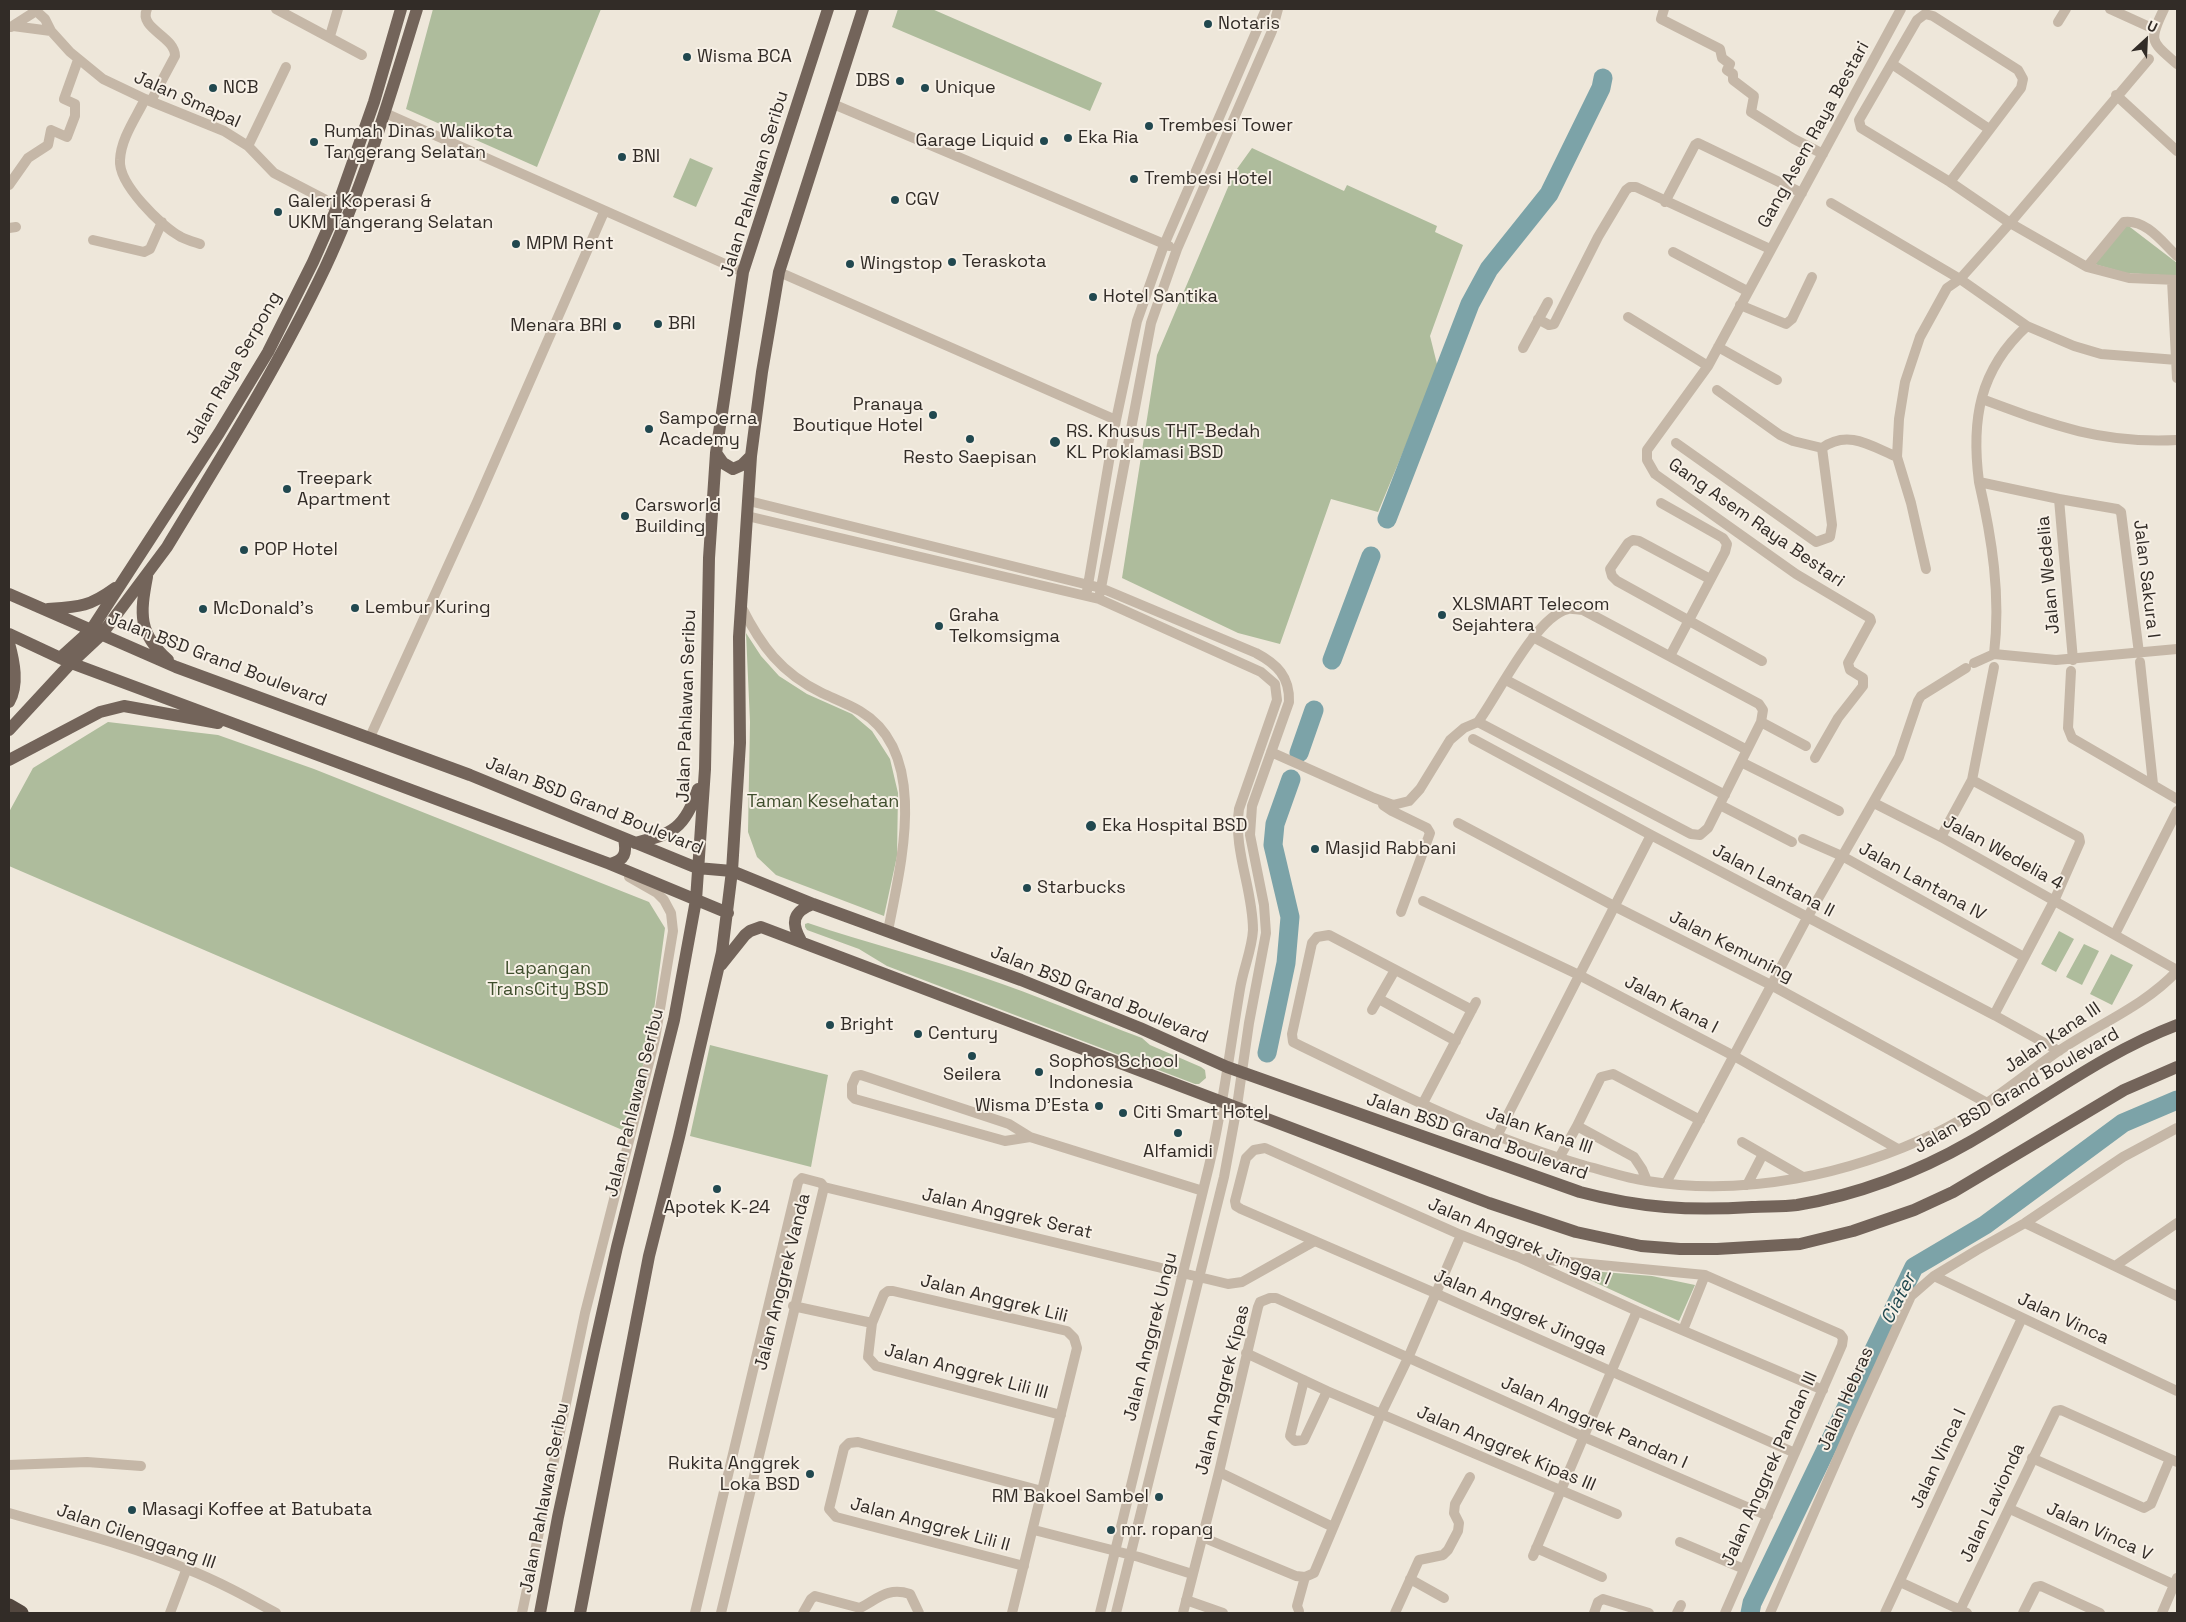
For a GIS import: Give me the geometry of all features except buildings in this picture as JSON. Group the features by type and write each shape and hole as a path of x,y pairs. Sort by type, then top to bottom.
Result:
{"highway":[{"path":"9,1606 21,1613"}],"main road":[{"name":"Jalan Raya Serpong","path":"97,632 122,582 214,441 268,352 311,267 336,210 379,85 401,9"},
{"name":"Jalan Raya Serpong","path":"9,730 66,661 97,632 148,574 167,548 276,365 322,273 358,190 385,114 418,9"},
{"name":"Jalan Pahlawan Seribu","path":"540,1613 558,1517 595,1344 674,1020 696,900 705,769 709,558 716,453 743,272 828,9"},
{"path":"580,1613 649,1256 719,967 728,913 740,743 739,656 751,456 778,272 864,9"},
{"path":"311,267 322,273"},
{"path":"716,453 723,463 733,469 742,465 751,456"},
{"path":"148,574 142,616 145,632 156,649 176,667"},
{"path":"43,609 81,607 97,600 122,582"},
{"name":"Jalan BSD Grand Boulevard","path":"9,594 176,667 370,737 497,786 697,868 732,871 813,904 1021,980 1140,1028 1227,1067 1580,1192 1612,1201 1701,1210 1796,1205 1850,1192 1905,1174 1969,1143 2105,1060 2161,1031 2177,1025"},
{"path":"9,634 66,661 606,862 728,913"},
{"path":"9,643 14,690 9,702"},
{"path":"9,760 113,707 124,706 255,730"},
{"path":"606,862 619,862 624,857 630,841 664,836 678,828 692,808 705,769"},
{"path":"801,941 796,931 795,921 804,908 813,904"},
{"path":"719,967 745,935 761,927 1489,1203 1576,1232 1641,1246 1680,1249 1717,1249 1800,1244 1853,1231 1914,1210 1953,1192 2124,1090 2177,1067"}],"street":[{"path":"147,9 145,17 147,21 154,30 171,43 175,56 124,141 120,163 123,174 138,199 181,237 200,244"},
{"path":"276,9 330,36 362,55"},
{"path":"330,36 338,9"},
{"path":"1086,597 1116,420 1137,321 1164,245 1266,9"},
{"path":"1099,600 1151,323 1177,249 1272,31 1278,9"},
{"path":"1664,9 1661,19 1720,49 1722,58 1730,64 1727,70 1734,74 1733,80 1754,96 1751,112 1794,139 1823,154"},
{"name":"Gang Asem Raya Bestari","path":"1814,758 1838,718 1863,686 1863,678 1850,670 1848,663 1871,621 1870,618 1796,574 1655,474 1647,460 1647,450 1708,366 1901,9"},
{"path":"2058,22 2066,9"},
{"path":"2110,9 2154,30"},
{"path":"2164,9 2154,30 2155,44 2177,64"},
{"path":"11,27 35,10"},
{"name":"Jalan Smapal","path":"35,10 45,19 51,31 78,60 103,78 148,100 224,131 248,146 274,173 324,200 336,210"},
{"path":"1950,182 2021,88 2023,79 2018,70 1934,16 1925,14 1917,20 1859,120 1859,125 1864,130 1950,182 2010,223 2087,267 2129,278 2175,280 2177,378"},
{"path":"11,27 51,31"},
{"path":"1926,569 1911,503 1897,458 1902,400 1912,359 1938,301 1947,288 1960,279 2010,223 2116,95 2149,59"},
{"path":"9,185 28,158 48,144 51,130 67,137 75,116 75,104 64,99 78,60"},
{"path":"1892,64 1989,129"},
{"path":"248,146 286,67"},
{"path":"2116,95 2177,151"},
{"path":"833,104 1177,249"},
{"path":"385,114 743,272"},
{"path":"1665,202 1695,145 1698,143 1802,193"},
{"path":"1538,319 1549,325 1554,324 1598,237 1626,190 1630,187 1636,187 1770,249"},
{"path":"1831,203 1960,279 2027,326 2074,346 2101,354 2176,360"},
{"path":"370,737 477,502 604,212"},
{"path":"92,240 144,252 150,249 162,222"},
{"path":"2087,267 2124,222 2130,222 2148,229 2177,256"},
{"path":"1673,252 1748,291"},
{"path":"778,272 1116,420"},
{"path":"1740,305 1786,324 1792,319 1812,277"},
{"path":"1523,348 1548,302"},
{"path":"1628,317 1708,366"},
{"path":"1994,654 1997,610 1996,584 1991,544 1979,482 1975,434 1988,377 1996,361 2011,340 2027,326"},
{"path":"1718,347 1777,380"},
{"path":"1716,390 1780,435 1793,441 1822,448 1833,440 1848,439 1864,443 1897,458"},
{"path":"1982,399 2079,433 2114,439 2153,442 2177,440"},
{"path":"1676,443 1816,542 1830,537 1832,525 1822,448"},
{"name":"Jalan Wedelia","path":"1979,482 2059,499 2073,660"},
{"name":"Jalan Sakura I","path":"2059,499 2117,509 2121,512 2153,784"},
{"name":"Jalan Anggrek Ungu","path":"749,501 1101,588 1256,653 1276,667 1287,680 1289,702 1252,806 1250,835 1264,905 1266,933 1224,1177 1116,1613"},
{"path":"1661,503 1723,538 1727,544 1670,656"},
{"name":"Jalan Anggrek Ungu","path":"747,516 1099,600 1261,672 1275,684 1276,700 1239,809 1237,823 1253,932 1242,979 1223,1101 1203,1191 1100,1613"},
{"path":"1710,579 1639,541 1633,540 1628,543 1610,569 1612,576 1617,581 1762,661"},
{"path":"905,554 908,541"},
{"path":"741,606 764,646 781,667 801,682 862,712 877,725 895,752 906,800 903,850 888,932"},
{"path":"1271,752 1374,798 1393,804 1409,801 1420,789 1450,740 1464,728 1478,722 1533,637 1552,616 1568,609 1583,610 1758,704 1763,710 1761,722 1708,828 1700,835 1691,834 1478,722"},
{"path":"1533,637 1747,750"},
{"path":"1666,1183 1807,918 1899,758 1914,710 1921,696 1970,666 1994,654 2073,660 2139,658 2177,649"},
{"path":"1941,837 1972,780 1994,667"},
{"path":"2071,671 2068,728 2070,734 2076,741 2177,799"},
{"path":"1506,680 1722,800 1792,842"},
{"path":"1761,722 1806,746"},
{"name":"Jalan Lantana II","path":"1473,739 2059,1051"},
{"path":"1741,762 1838,811"},
{"path":"1253,769 1263,773"},
{"path":"1972,780 2079,837 2079,846 2054,901 1994,1015"},
{"path":"1374,798 1392,811 1427,828 1430,833 1401,912"},
{"name":"Jalan Wedelia 4","path":"1874,803 1941,837 2177,970"},
{"path":"2115,934 2177,811"},
{"name":"Jalan Kemuning","path":"1458,824 1614,906 1771,985 1987,1103"},
{"path":"1497,1136 1651,835"},
{"name":"Jalan Lantana IV","path":"1803,839 1842,856 2024,957"},
{"path":"522,1613 586,1312 654,1039 673,931 671,913 664,900 657,893 606,862"},
{"name":"Jalan Kana I","path":"1423,900 1579,975 1734,1056 1898,1149"},
{"name":"Jalan Kana III","path":"1395,970 1329,935 1317,937 1312,942 1292,1034 1293,1042 1422,1105 1497,1136 1559,1158 1647,1181 1730,1186 1803,1177 1875,1159 1940,1132 1987,1103 2059,1051 2162,987 2177,970"},
{"path":"1372,1010 1395,970 1474,1006 1422,1105"},
{"path":"1378,999 1456,1042"},
{"path":"1559,1158 1601,1077 1613,1074 1700,1120"},
{"path":"1030,1137 1005,1141 856,1099 852,1096 852,1085 856,1076 861,1075 1009,1124 1030,1137 1203,1191"},
{"name":"Jalan Kana III","path":"1577,1126 1634,1157 1647,1181"},
{"name":"Jalan Hebras","path":"1770,1613 1911,1296 1934,1276 2025,1224 2123,1157 2177,1128"},
{"path":"1742,1142 1803,1177"},
{"name":"Jalan Anggrek Jingga I","path":"1235,1201 1246,1158 1254,1150 1265,1148 1461,1235 1518,1257 1637,1311 1823,1390"},
{"path":"1747,1185 1763,1154"},
{"name":"Jalan Anggrek Vanda","path":"695,1613 798,1182 802,1178 822,1185 721,1613"},
{"name":"Jalan Anggrek Serat","path":"822,1185 1228,1284 1242,1282 1315,1241"},
{"name":"Jalan Anggrek Jingga","path":"1235,1201 1236,1206 1241,1209 1795,1453"},
{"path":"2115,1266 2177,1223"},
{"path":"2025,1224 2177,1296"},
{"path":"1202,1537 1300,1576 1314,1573 1381,1414 1408,1358 1461,1235"},
{"path":"1518,1257 1706,1275 1682,1330"},
{"name":"Jalan Anggrek Pandan III","path":"1706,1275 1840,1334 1843,1338 1842,1345 1823,1390 1725,1613"},
{"name":"Jalan Vinca","path":"1934,1276 2177,1391"},
{"name":"Jalan Anggrek Lili","path":"872,1323 884,1294 888,1291 893,1291 1067,1331 1074,1338 1077,1348 1062,1415 1012,1613"},
{"name":"Jalan Anggrek Kipas","path":"1183,1613 1260,1302 1276,1298 1408,1358"},
{"path":"794,1306 872,1323"},
{"path":"1602,1577 1535,1552 1637,1311"},
{"name":"Jalan Vinca I","path":"1886,1613 2022,1318"},
{"name":"Jalan Anggrek Lili III","path":"872,1323 868,1357 871,1363 876,1366 1062,1415"},
{"name":"Jalan Anggrek Kipas III","path":"1246,1354 1327,1391 1617,1514"},
{"name":"Jalan Anggrek Pandan I","path":"1408,1358 1584,1437 1768,1516"},
{"path":"1304,1380 1290,1436 1295,1441 1304,1440 1327,1391"},
{"name":"Jalan Lavionda","path":"1964,1612 2032,1458 2056,1410 2061,1410 2174,1460"},
{"name":"Jalan Anggrek Lili II","path":"1024,1566 836,1517 829,1508 844,1448 849,1444 858,1442 1042,1491"},
{"path":"2032,1458 2144,1508 2151,1504 2174,1460"},
{"path":"9,1464 87,1462 141,1466"},
{"path":"1219,1472 1333,1527"},
{"path":"1395,1613 1419,1560 1443,1554 1448,1550 1458,1531 1459,1523 1454,1514 1455,1504 1470,1477"},
{"name":"Jalan Vinca V","path":"2010,1509 2176,1582"},
{"name":"Jalan Cilenggang III","path":"9,1513 89,1536 186,1568 228,1587 276,1613"},
{"path":"1034,1530 1131,1555 1192,1574"},
{"path":"1680,1542 1744,1569"},
{"path":"170,1613 186,1568"},
{"path":"1299,1611 1297,1606 1300,1576"},
{"path":"1410,1579 1444,1598"},
{"path":"1900,1582 1964,1612"},
{"path":"2162,1613 2176,1582"},
{"path":"2024,1613 2033,1591 2036,1587 2042,1586 2100,1613"},
{"path":"803,1613 811,1599 816,1596 860,1608 888,1592 899,1591 910,1594 919,1613"},
{"path":"1594,1613 1598,1602 1603,1599 1649,1613"},
{"path":"1186,1600 1223,1613"}],"green space":[{"path":"433,9 601,9 537,167 406,109"},
{"path":"898,9 932,9 1102,83 1090,111 892,27"},
{"path":"1252,148 1344,191 1347,185 1437,226 1435,232 1463,245 1430,336 1438,368 1378,512 1331,499 1280,644 1238,633 1122,578 1157,355 1234,173"},
{"path":"690,158 713,168 696,207 673,197"},
{"path":"2126,224 2177,263 2177,276 2126,273 2094,264"},
{"name":"Taman Kesehatan","path":"746,633 761,656 779,676 807,694 852,714 872,731 890,759 898,793 897,856 884,916 776,875 757,857 748,832 750,722"},
{"name":"Lapangan TransCity BSD","path":"108,722 218,735 314,769 649,902 665,928 651,1032 627,1132 9,866 9,812 33,768"},
{"path":"808,923 961,970 1042,999 1142,1038 1150,1045 1201,1067 1205,1070 1206,1078 1199,1084 1195,1084 887,966 859,949 807,930 805,924"},
{"path":"2059,931 2074,939 2056,972 2041,964"},
{"path":"2084,944 2099,951 2082,985 2066,977"},
{"path":"2111,954 2133,965 2112,1005 2090,994"},
{"path":"710,1045 828,1075 811,1167 690,1136"},
{"path":"1566,1269 1652,1276 1695,1285 1679,1321"}],"waterway":[{"path":"1387,519 1470,304 1489,269 1549,194 1601,88 1603,78"},
{"path":"1332,660 1371,556"},
{"path":"1299,753 1314,710"},
{"path":"1267,1053 1286,963 1290,917 1273,845 1275,824 1291,779"},
{"name":"Ciater","path":"1750,1613 1752,1603 1914,1267 1985,1225 2123,1123 2177,1100"}],"place":[{"name":"Notaris","path":"1208,24"},
{"name":"Wisma BCA","path":"687,57"},
{"name":"DBS","path":"900,81"},
{"name":"NCB","path":"213,88"},
{"name":"Unique","path":"925,88"},
{"name":"Trembesi Tower","path":"1149,126"},
{"name":"Eka Ria","path":"1068,138"},
{"name":"Garage Liquid","path":"1044,141"},
{"name":"Rumah Dinas Walikota Tangerang Selatan","path":"314,142"},
{"name":"BNI","path":"622,157"},
{"name":"Trembesi Hotel","path":"1134,179"},
{"name":"CGV","path":"895,200"},
{"name":"Galeri Koperasi & UKM Tangerang Selatan","path":"278,212"},
{"name":"MPM Rent","path":"516,244"},
{"name":"Teraskota","path":"952,262"},
{"name":"Wingstop","path":"850,264"},
{"name":"Hotel Santika","path":"1093,297"},
{"name":"BRI","path":"658,324"},
{"name":"Menara BRI","path":"617,326"},
{"name":"Pranaya Boutique Hotel","path":"933,415"},
{"name":"Sampoerna Academy","path":"649,429"},
{"name":"Resto Saepisan","path":"970,439"},
{"name":"RS. Khusus THT-Bedah KL Proklamasi BSD","path":"1055,442"},
{"name":"Treepark Apartment","path":"287,489"},
{"name":"Carsworld Building","path":"625,516"},
{"name":"POP Hotel","path":"244,550"},
{"name":"Lembur Kuring","path":"355,608"},
{"name":"McDonald's","path":"203,609"},
{"name":"XLSMART Telecom Sejahtera","path":"1442,615"},
{"name":"Graha Telkomsigma","path":"939,626"},
{"name":"Eka Hospital BSD","path":"1091,826"},
{"name":"Masjid Rabbani","path":"1315,849"},
{"name":"Starbucks","path":"1027,888"},
{"name":"Bright","path":"830,1025"},
{"name":"Century","path":"918,1034"},
{"name":"Seilera","path":"972,1056"},
{"name":"Sophos School Indonesia","path":"1039,1072"},
{"name":"Wisma D'Esta","path":"1099,1106"},
{"name":"Citi Smart Hotel","path":"1123,1113"},
{"name":"Alfamidi","path":"1178,1133"},
{"name":"Apotek K-24","path":"717,1189"},
{"name":"Rukita Anggrek Loka BSD","path":"810,1474"},
{"name":"RM Bakoel Sambel","path":"1159,1497"},
{"name":"Masagi Koffee at Batubata","path":"132,1510"},
{"name":"mr. ropang","path":"1111,1530"}]}
